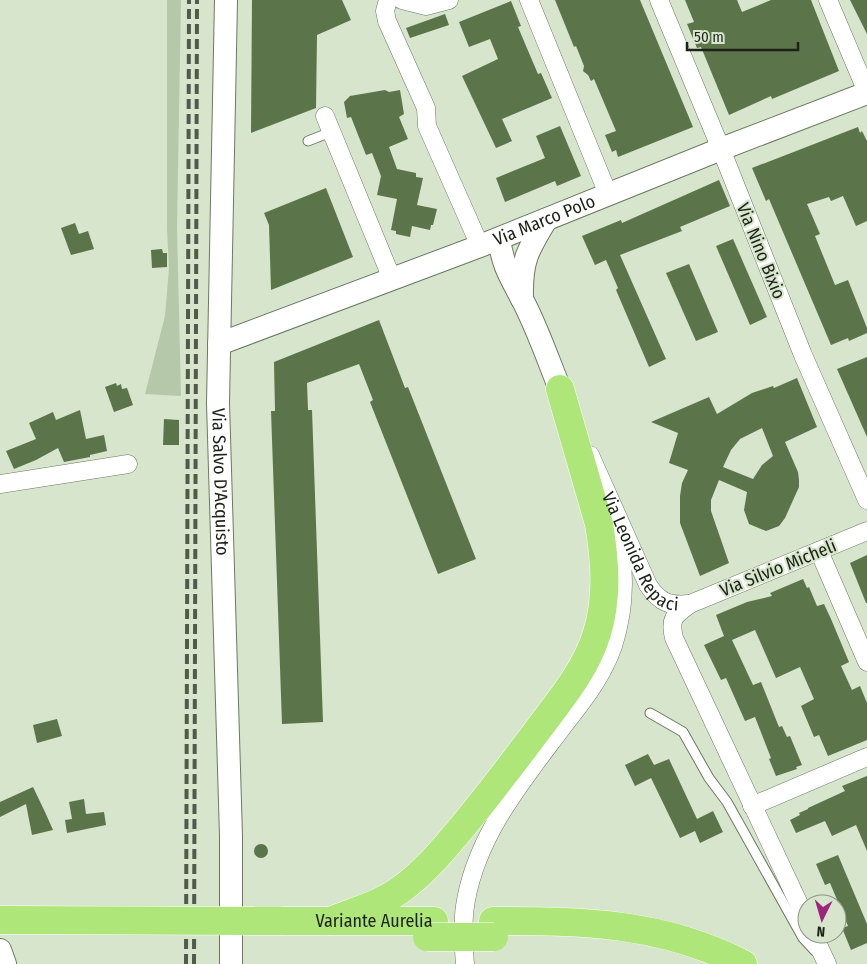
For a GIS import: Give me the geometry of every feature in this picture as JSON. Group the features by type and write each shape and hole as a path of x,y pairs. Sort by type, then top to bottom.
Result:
{"highway":[{"path":"330,921 362,909 398,892 437,858 494,788 561,700 584,663 594,642 604,606 604,552 599,524 560,388"},
{"name":"Variante Aurelia","path":"0,920 283,929 330,921 431,929"},
{"name":"Variante Aurelia","path":"0,936 283,929 494,929 591,922 628,927 690,943 742,964"},
{"name":"Variante Aurelia","path":"494,929 617,942 659,950 702,964"}],"street":[{"name":"Via Salvo D'Acquisto","path":"226,0 218,403 231,836 232,964"},
{"path":"388,0 385,11 387,21 426,108 428,126 497,239 502,258 516,274"},
{"path":"402,0 426,6 449,0"},
{"path":"530,0 608,194"},
{"name":"Via Nino Bixio","path":"659,0 803,355 867,500"},
{"path":"828,0 867,93"},
{"name":"Via Marco Polo","path":"219,344 497,239 867,93"},
{"path":"328,124 392,279"},
{"path":"516,274 546,220"},
{"path":"453,256 471,257 488,262 502,271 516,274"},
{"name":"Via Leonida Repaci","path":"516,274 522,300 642,576 650,589 662,601 670,605 690,604"},
{"path":"0,484 128,464"},
{"path":"464,964 466,900 475,868 486,841 502,811 588,693 604,667 612,647 620,617 624,576 614,511"},
{"name":"Via Silvio Micheli","path":"690,604 867,531"},
{"path":"818,551 867,662"},
{"name":"Via Leonida Repaci","path":"690,604 672,619 674,638 797,900"},
{"path":"752,806 867,757"},
{"path":"818,944 827,964"},
{"path":"0,950 5,964"}],"lane":[{"path":"308,141 328,124"},
{"path":"650,714 683,732 708,778 727,802 804,938 827,964"}],"green space":[{"path":"167,0 181,0 177,227 181,396 145,394 165,316 169,268 167,230"}],"building":[{"path":"252,0 342,0 351,20 317,35 316,108 251,133"},
{"path":"555,0 640,0 693,127 618,157 616,150 612,152 605,135 616,131 594,79 591,81 583,71 584,66 576,46 574,47"},
{"path":"685,0 737,0 742,12 771,0 811,0 839,71 772,99 771,96 729,115 701,47 697,48 687,24 694,22"},
{"path":"850,0 867,0 867,34"},
{"path":"511,1 521,26 518,27 538,74 541,73 552,98 502,119 512,141 496,148 462,76 498,59 490,39 469,47 459,22"},
{"path":"445,14 449,25 410,38 406,28"},
{"path":"385,90 389,92 400,90 404,114 399,117 408,139 389,147 397,169 416,173 416,177 423,178 417,205 437,209 430,230 412,226 410,237 396,234 396,231 391,230 397,199 377,195 381,176 372,153 366,155 351,117 347,118 344,102 350,96"},
{"path":"560,126 581,176 557,186 555,181 505,202 496,178 545,158 536,136"},
{"path":"858,127 860,133 862,131 867,141 867,221 856,226 843,196 831,201 829,197 807,204 820,234 815,236 835,285 848,280 867,328 867,333 849,341 848,338 831,345 769,199 766,201 752,168"},
{"path":"719,180 730,206 680,227 682,231 620,255 666,359 649,367 616,290 618,288 606,260 595,265 582,236 621,220 622,223"},
{"path":"326,188 353,257 271,290 269,225 264,213"},
{"path":"75,223 79,234 88,231 94,249 71,255 61,228"},
{"path":"733,239 767,317 750,325 716,246"},
{"path":"162,249 163,253 167,253 167,267 152,268 151,250"},
{"path":"689,264 718,332 696,341 666,273"},
{"path":"379,320 405,388 408,387 476,559 438,574 370,402 373,400 359,364 307,383 308,410 312,410 323,722 282,724 271,411 275,411 274,362"},
{"path":"867,357 867,437 837,369"},
{"path":"797,378 817,427 785,442 798,472 799,487 785,518 779,526 766,531 749,524 744,510 747,492 719,480 711,500 711,511 729,563 700,576 680,523 680,496 682,483 688,470 669,463 678,433 651,422 709,397 717,414 752,393 773,386 774,388","holes":["762,428 773,456 762,465 753,479 723,467 731,450 740,439"]},
{"path":"116,383 117,386 121,384 122,389 127,388 133,405 114,412 105,387"},
{"path":"80,410 86,439 104,435 107,451 90,455 90,457 64,462 58,448 14,469 6,451 36,439 29,423 53,412 56,420"},
{"path":"164,419 179,420 179,445 163,445"},
{"path":"867,555 867,603 866,603 850,563"},
{"path":"803,579 807,588 809,587 817,606 824,604 831,619 849,662 841,666 852,690 860,686 867,703 867,740 828,756 819,735 814,737 801,706 814,699 800,667 776,678 755,630 732,640 753,685 761,682 779,727 782,726 787,737 790,736 802,765 796,767 797,769 776,776 755,717 745,721 726,678 721,680 704,645 724,636 716,615 747,602 772,596 770,593"},
{"path":"57,719 62,736 37,743 33,725"},
{"path":"648,754 654,765 669,759 697,819 713,811 723,832 700,843 695,831 680,838 651,778 635,786 625,765"},
{"path":"867,776 867,851 856,825 832,836 825,821 796,833 790,820 808,808 845,791 842,786"},
{"path":"33,787 53,830 32,835 26,804 0,817 0,802"},
{"path":"84,799 86,814 104,812 106,825 67,833 65,820 72,819 69,802"},
{"path":"261,844 266,846 268,851 266,856 261,858 256,856 254,851 256,846"},
{"path":"838,855 867,924 867,943 851,950 847,940 847,894 835,894 830,883 825,885 816,864"}],"railway":[{"path":"186,964 189,0"},
{"path":"194,964 197,0"}]}
